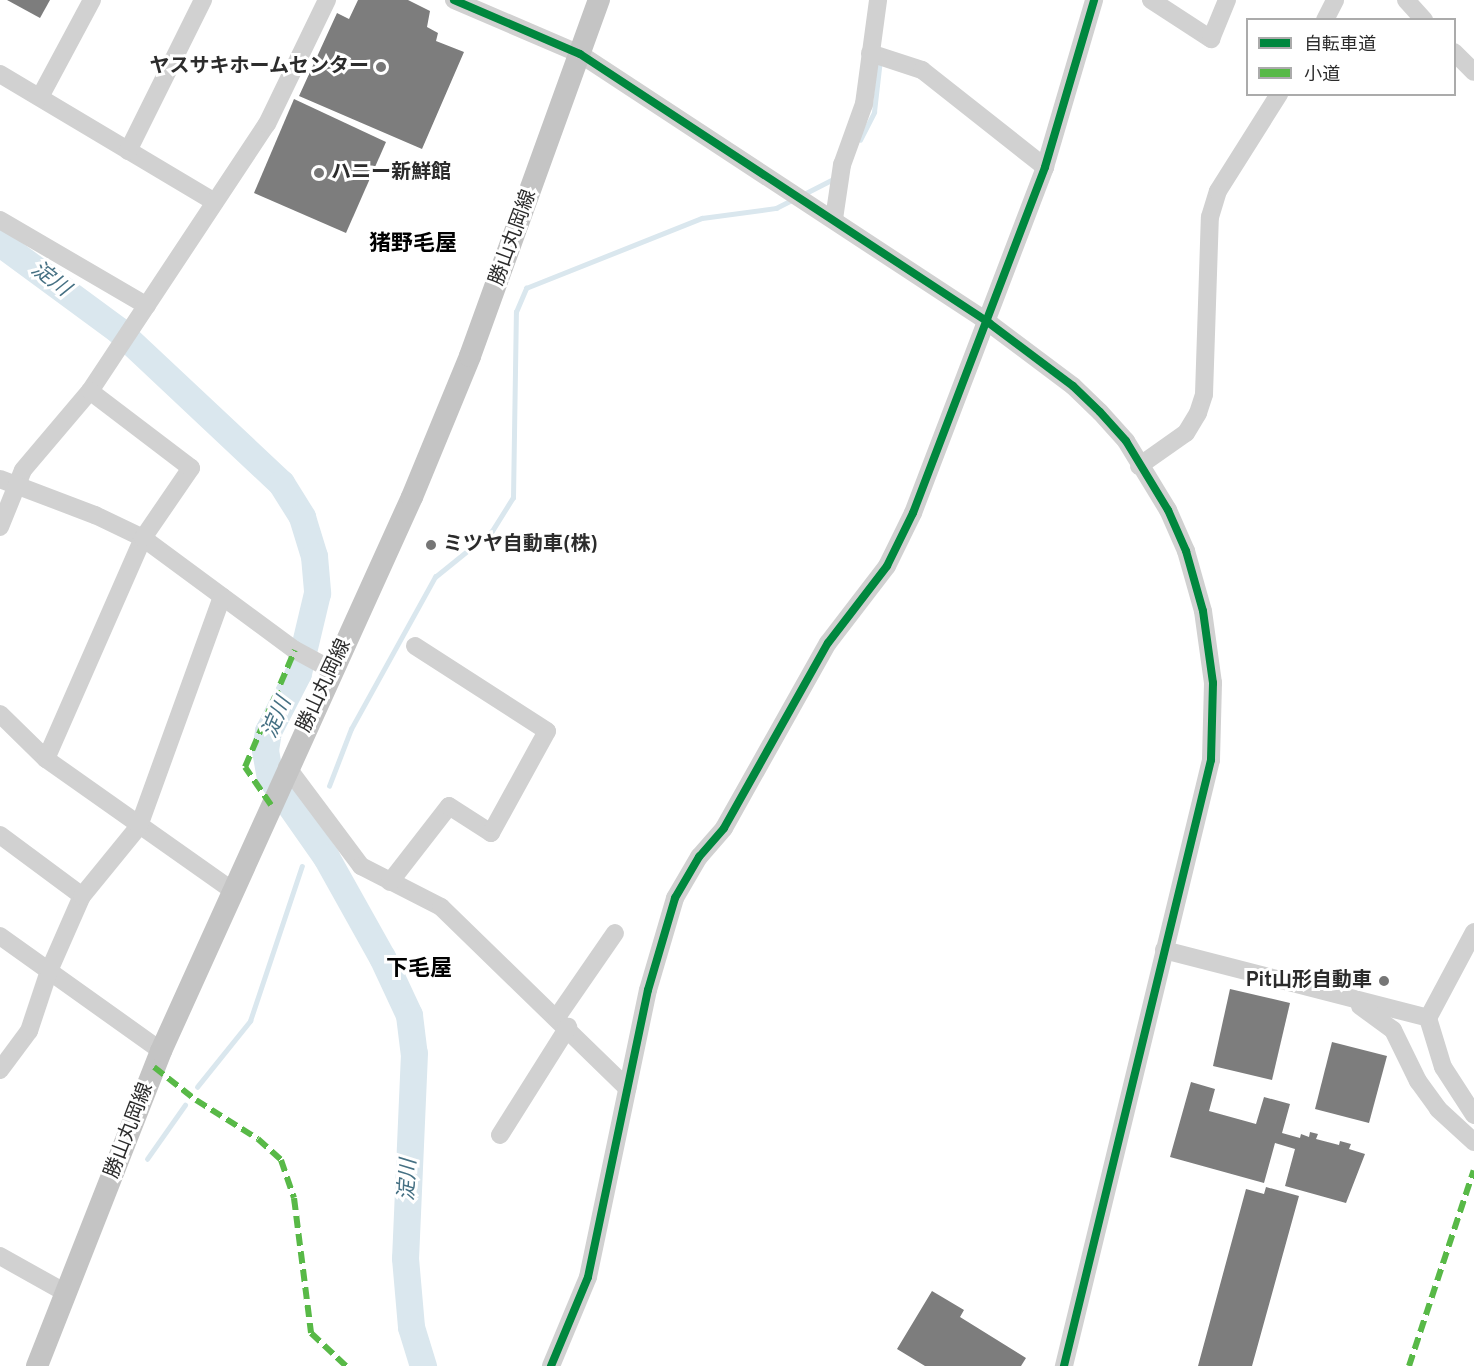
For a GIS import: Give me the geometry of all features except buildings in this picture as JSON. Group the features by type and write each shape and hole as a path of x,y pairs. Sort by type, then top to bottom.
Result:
{"main road":[{"name":"勝山丸岡線","path":"37,1366 161,1051 285,771 326,667 412,497 470,356 599,0"}],"street":[{"path":"40,97 92,0"},
{"path":"128,151 203,0"},
{"path":"0,526 8,481 90,391 147,306 267,124 327,0"},
{"path":"454,0 579,54 834,219 988,323 1073,387 1126,441 1139,466 1168,510 1186,550 1203,611 1213,683 1211,760 1064,1366"},
{"path":"834,219 842,165 864,104 878,0"},
{"path":"551,1366 588,1277 659,942 675,898 699,857 724,828 817,659 887,566 914,513 988,323 1045,167 1094,0"},
{"path":"1151,0 1211,39 1227,0"},
{"path":"1326,18 1335,0"},
{"path":"1406,0 1422,18"},
{"path":"870,53 921,70 1045,167"},
{"path":"1456,53 1474,72"},
{"path":"0,74 215,202"},
{"path":"1139,466 1186,433 1198,413 1204,394 1210,217 1218,191 1278,96"},
{"path":"0,220 147,306"},
{"path":"46,759 143,538 190,468 90,391"},
{"path":"8,481 143,538 295,650 326,667"},
{"path":"0,1070 29,1031 49,971 82,896 139,826 222,597"},
{"path":"390,882 449,806 491,833 547,731 415,645"},
{"path":"0,714 46,759 233,891"},
{"path":"285,771 361,866 441,908 562,1022 627,1088"},
{"path":"0,835 82,896"},
{"path":"1474,932 1428,1018 1443,1067 1474,1115"},
{"path":"500,1135 562,1022 615,933"},
{"path":"0,936 161,1051"},
{"path":"1164,950 1354,1001 1428,1018"},
{"path":"1354,1001 1393,1030 1418,1081 1438,1109 1474,1142"},
{"path":"0,1256 66,1293"}],"waterway":[{"path":"860,140 874,112 880,59"},
{"path":"804,194 834,179"},
{"path":"329,786 351,729 435,577 492,531 513,498 516,312 526,288 702,218 776,208 794,199"},
{"name":"淀川","path":"0,243 118,330 281,483 302,517 314,556 317,593 298,673 268,731 265,750 270,777 326,857 382,957 409,1015 414,1053 405,1258 411,1327 423,1366"},
{"path":"197,1087 250,1021 302,866"},
{"path":"147,1159 185,1105"}],"marked path":[{"path":"271,805 245,767 295,650"},
{"path":"154,1067 196,1100 258,1139 281,1160 294,1198 311,1333 346,1366"},
{"path":"1409,1366 1474,1170"}],"cycle path":[{"path":"454,0 580,54 989,323 1073,386 1100,412 1126,441 1168,510 1186,551 1203,611 1213,683 1211,760 1064,1366"},
{"path":"551,1366 588,1277 648,990 675,898 699,857 724,828 828,643 887,566 913,513 1045,167 1094,0"}],"place":[{"name":"ヤスサキホームセンター","path":"381,67"},
{"name":"ハニー新鮮館","path":"319,173"},
{"name":"ミツヤ自動車(株)","path":"431,545"},
{"name":"Pit山形自動車","path":"1384,981"}],"district":[{"name":"猪野毛屋","path":"413,245"},
{"name":"下毛屋","path":"419,970"}]}
